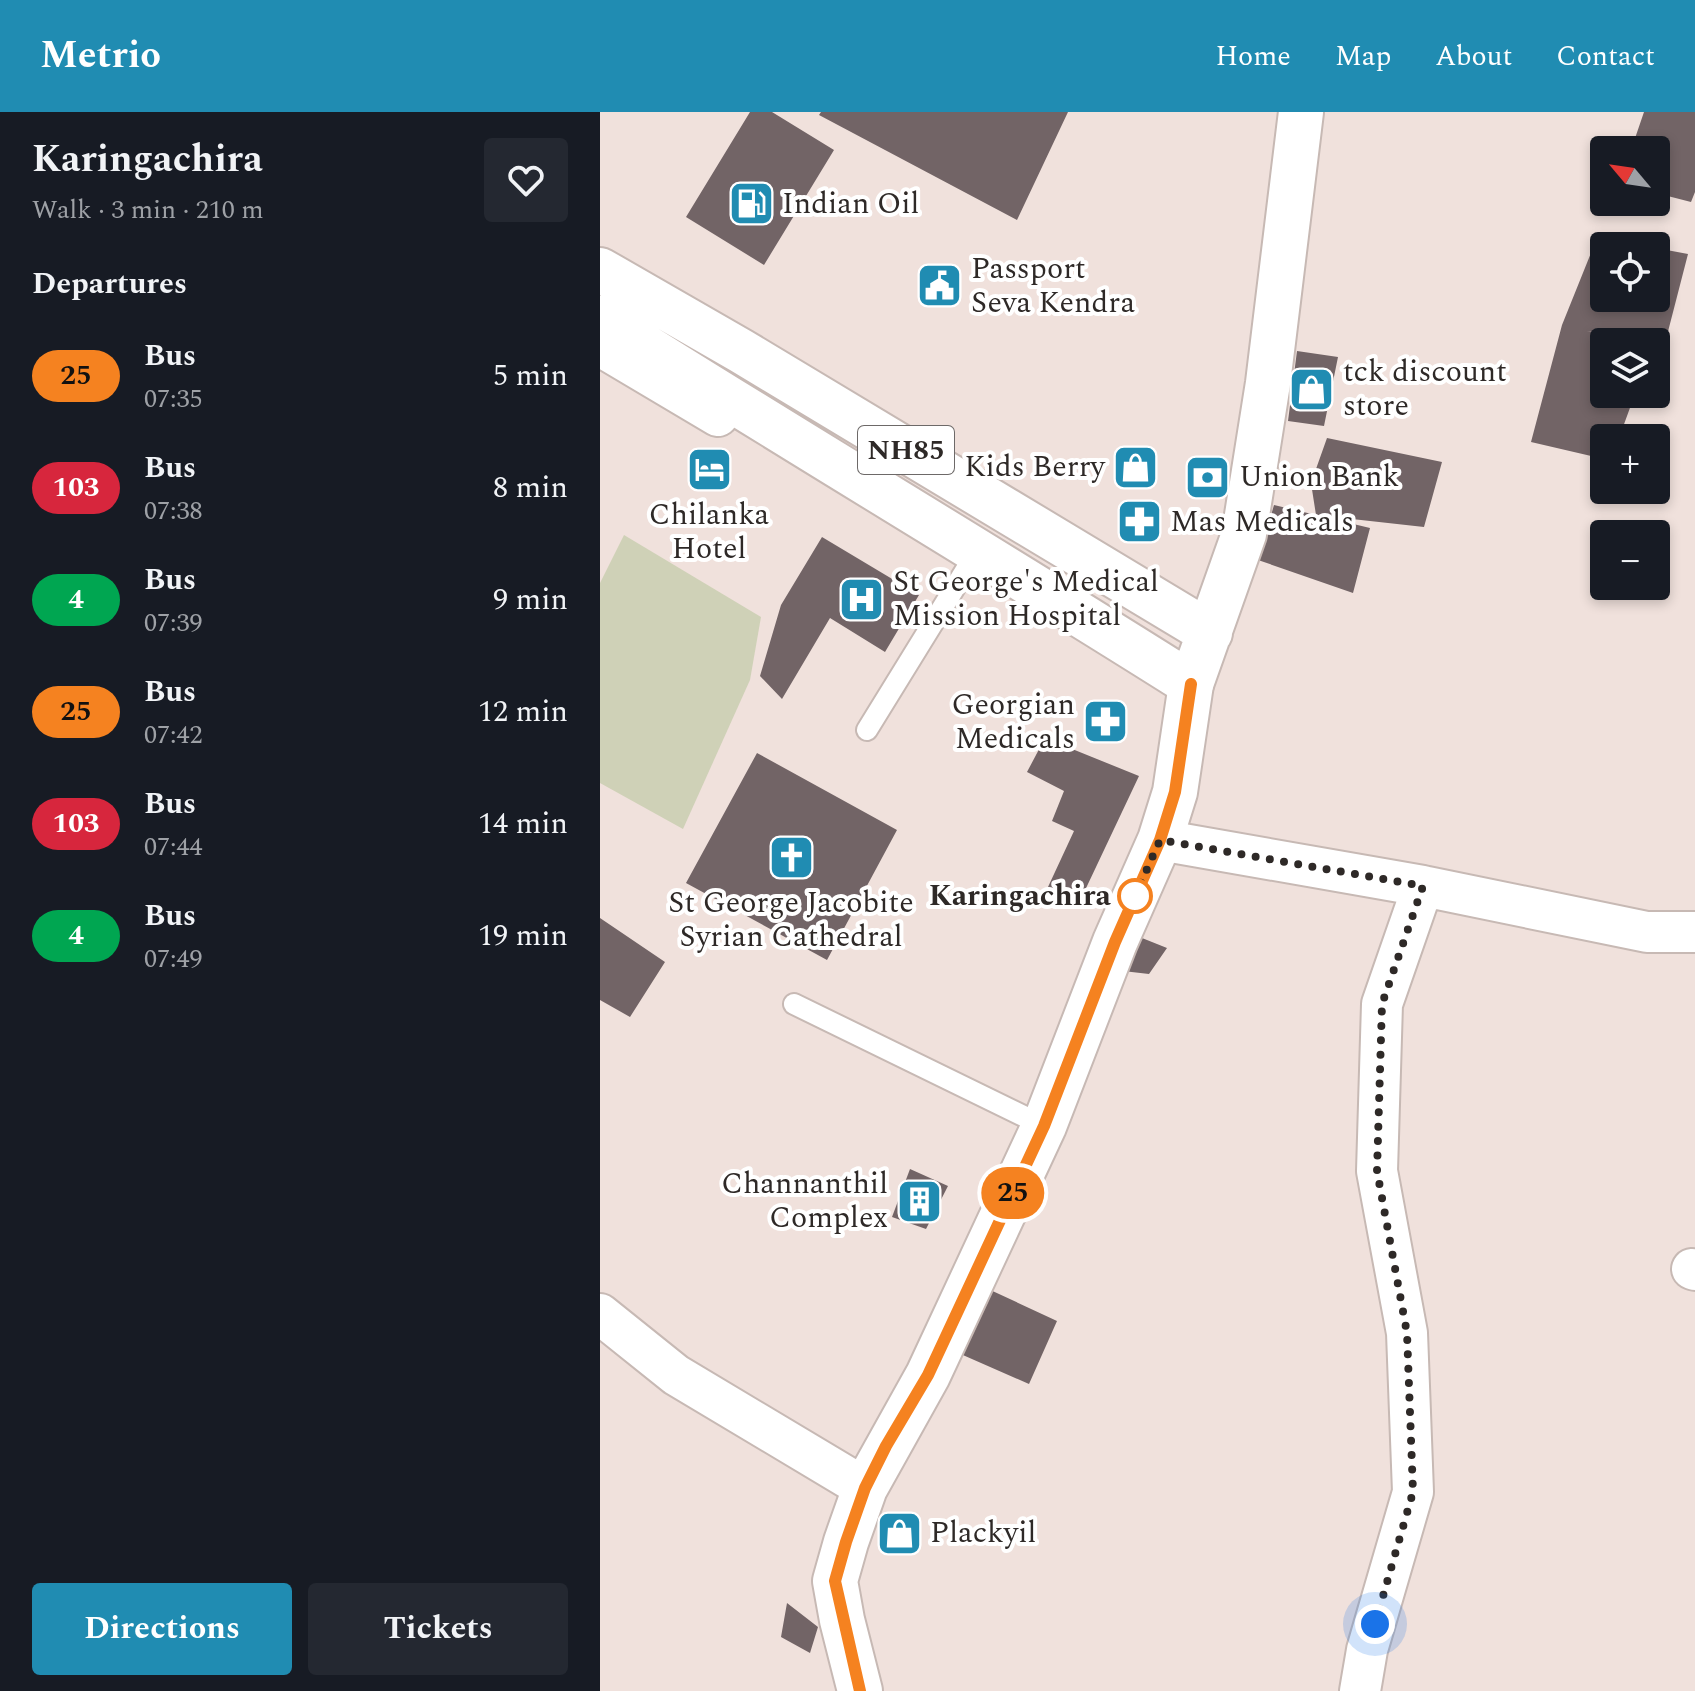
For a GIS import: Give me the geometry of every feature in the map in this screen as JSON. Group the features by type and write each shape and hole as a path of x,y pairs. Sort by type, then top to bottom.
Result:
{"main road":[{"path":"860,1691 835,1581 865,1488 928,1375 1044,1126 1115,942 1160,840 1175,792 1191,684 1244,534 1268,383 1301,112"},
{"name":"NH85","path":"600,270 741,351 1210,633"},
{"name":"NH85","path":"600,318 1191,684"}],"street":[{"path":"600,346 714,414 811,451"},
{"path":"1160,840 1423,886 1647,932 1695,932"},
{"path":"1360,1691 1367,1650 1413,1492 1407,1333 1377,1171 1382,1004 1423,886"},
{"path":"600,1314 676,1375 865,1488"}],"lane":[{"path":"867,730 978,550"},
{"path":"794,1004 1044,1126"}],"green space":[{"path":"624,535 761,617 750,680 683,829 600,783 600,583"}],"building":[{"path":"750,112 772,112 834,150 764,265 686,217"},
{"path":"821,112 1068,112 1017,220 819,115"},
{"path":"1644,112 1695,112 1695,192 1691,202 1670,197 1670,136 1636,136"},
{"path":"1670,251 1688,254 1669,328 1590,328 1590,332 1587,331 1590,332 1590,408 1630,408 1624,424 1590,424 1590,456 1531,442 1562,325 1590,255 1590,312 1670,312"},
{"name":"tck discount store","path":"1297,351 1338,357 1324,426 1288,421"},
{"path":"1327,438 1442,462 1424,527 1316,515 1311,483"},
{"path":"1274,505 1370,528 1353,593 1258,560"},
{"path":"822,537 919,595 885,652 830,618 782,699 760,676 781,605"},
{"path":"1045,738 1139,776 1079,903 1048,887 1074,831 1052,821 1064,791 1027,772"},
{"name":"St George Jacobite Syrian Cathedral","path":"757,753 897,830 827,960 686,883"},
{"path":"600,918 665,962 630,1017 600,1000"},
{"path":"1142,938 1167,948 1149,974 1123,971"},
{"name":"Channanthil Complex","path":"910,1169 948,1186 926,1229 892,1217"},
{"path":"986,1288 1057,1321 1029,1384 956,1352"},
{"path":"787,1603 818,1627 810,1653 781,1637"}],"bus line":[{"name":"25","path":"860,1691 835,1581 846,1542 865,1488 928,1375 1044,1126 1115,942 1160,840 1175,792 1191,684"}],"place":[{"name":"Indian Oil","path":"751,204"},
{"name":"Passport Seva Kendra","path":"940,286"},
{"name":"tck discount store","path":"1312,389"},
{"name":"Kids Berry","path":"1136,467"},
{"name":"Chilanka Hotel","path":"709,469"},
{"name":"Union Bank","path":"1208,477"},
{"name":"Mas Medicals","path":"1139,522"},
{"name":"St George's Medical Mission Hospital","path":"862,599"},
{"name":"Georgian Medicals","path":"1106,722"},
{"name":"St George Jacobite Syrian Cathedral","path":"791,857"},
{"name":"Karingachira","path":"1135,896"},
{"name":"Channanthil Complex","path":"919,1201"},
{"name":"Plackyil","path":"899,1533"}],"route":[{"path":"1135,896 1160,840 1423,886 1382,1004 1377,1171 1407,1333 1413,1492 1375,1624"}]}
